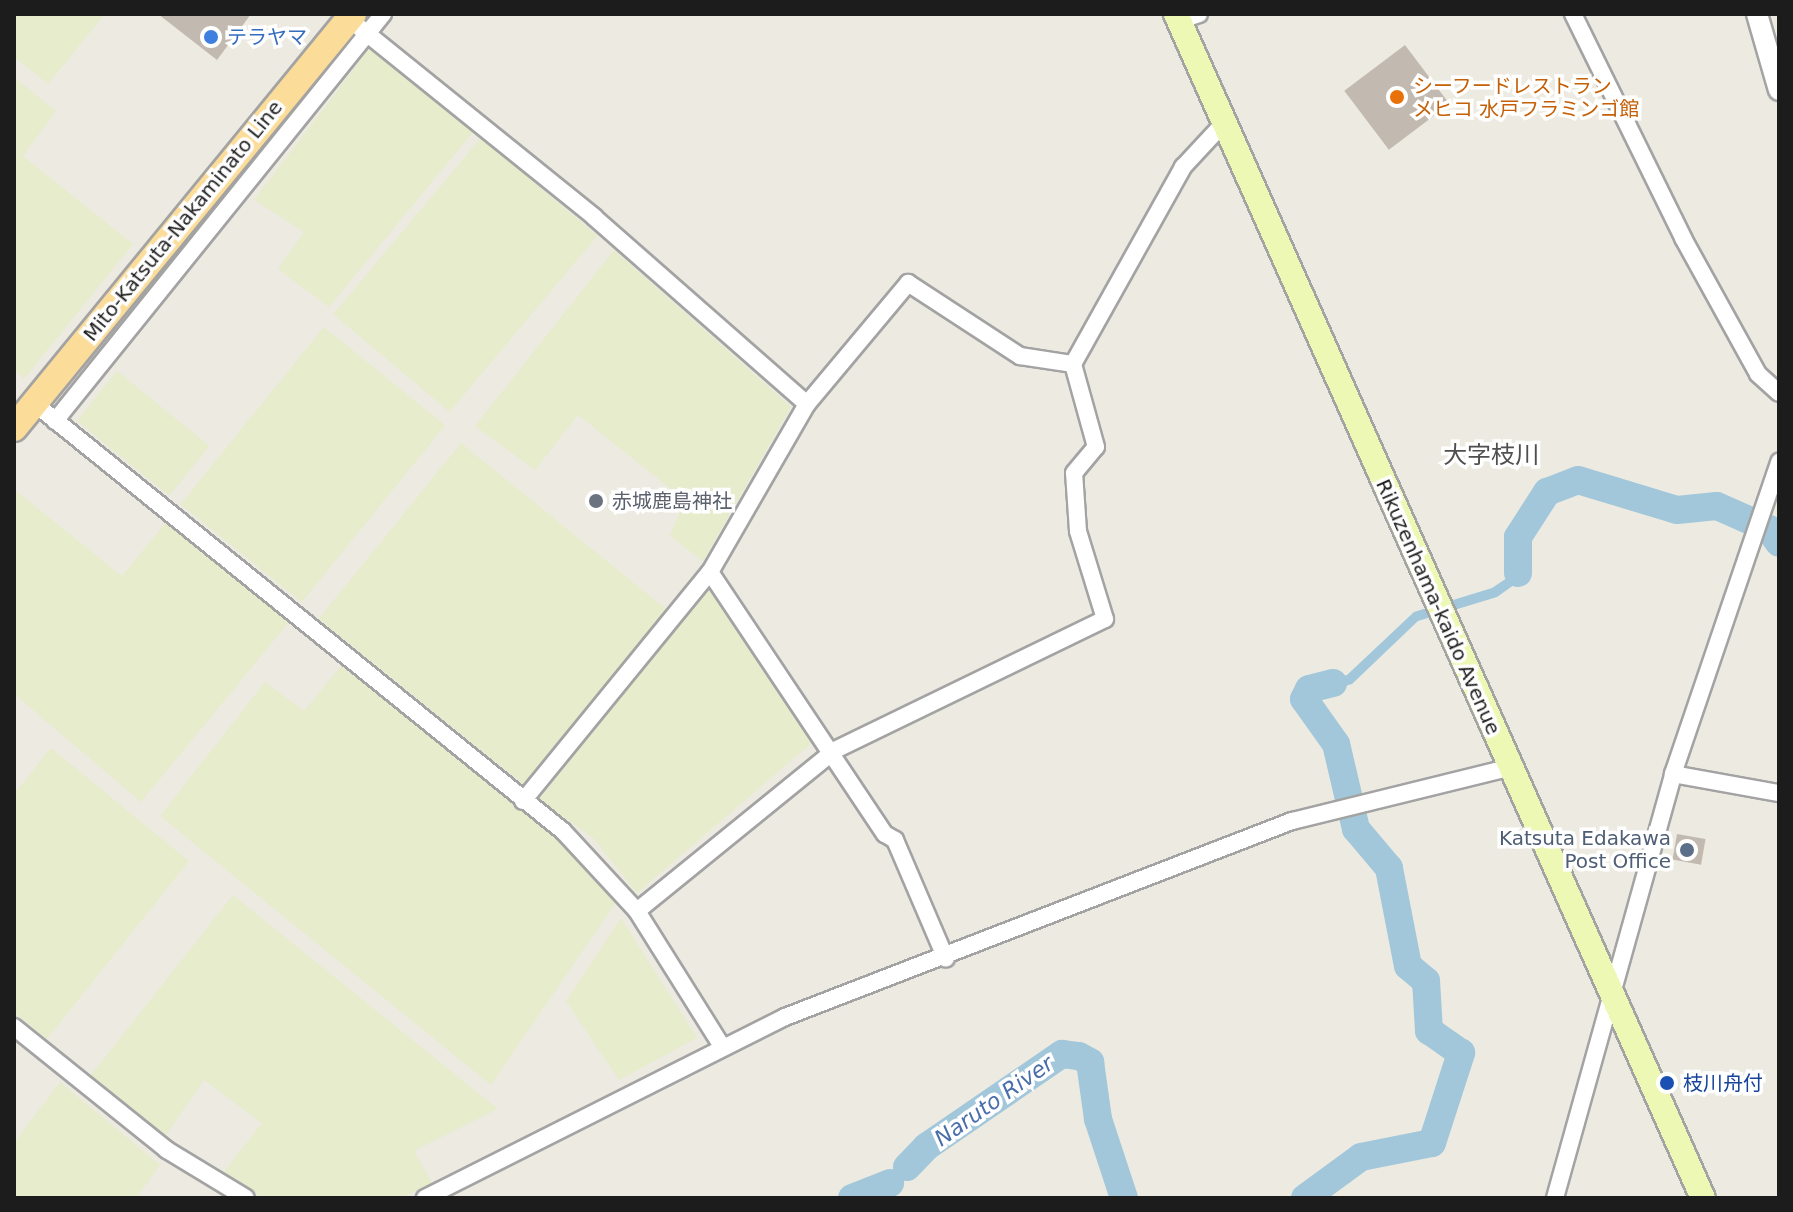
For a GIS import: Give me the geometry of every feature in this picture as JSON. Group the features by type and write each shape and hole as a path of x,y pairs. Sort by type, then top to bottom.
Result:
{"main road":[{"name":"Rikuzenhama-kaido Avenue","path":"1184,16 1223,124 1508,768 1703,1198"},
{"name":"Mito-Katsuta-Nakaminato Line","path":"14,428 357,22"}],"street":[{"path":"55,421 357,22 383,14"},
{"path":"1573,14 1683,238 1758,374 1779,393"},
{"path":"1757,14 1779,90"},
{"path":"357,22 594,217 807,404"},
{"path":"637,911 835,750 1105,619 1078,531 1074,473 1096,447 1073,364 1183,167 1223,124"},
{"path":"523,801 710,572 807,404 908,283 1020,356 1073,364"},
{"path":"34,403 595,861 637,911 721,1045"},
{"path":"1555,1198 1673,774 1779,462"},
{"path":"710,572 835,750 885,834 895,840 946,959"},
{"path":"425,1198 721,1045 946,959 1206,853 1352,804 1508,768"},
{"path":"1673,774 1779,793"},
{"path":"14,1027 167,1150 246,1198"}],"green space":[{"path":"14,14 105,14 48,84 14,57"},
{"path":"369,49 473,132 329,307 278,269 304,232 254,200"},
{"path":"14,77 56,111 23,156 133,244 24,379 14,370"},
{"path":"481,138 597,236 450,412 333,314"},
{"path":"614,250 791,407 703,561 670,536 685,500 578,415 535,470 475,426"},
{"path":"324,327 445,425 302,602 181,504"},
{"path":"117,371 209,446 169,496 77,421"},
{"path":"461,443 666,609 524,785 319,619"},
{"path":"15,490 122,576 167,521 289,622 141,802 14,694"},
{"path":"708,589 814,741 637,893 593,838 539,799"},
{"path":"341,666 571,848 616,902 491,1085 160,816 265,682 304,711"},
{"path":"51,748 189,861 47,1039 14,1012 14,794"},
{"path":"233,895 498,1109 414,1151 432,1183 401,1198 263,1198 224,1172 262,1123 204,1080 166,1135 91,1075"},
{"path":"621,918 697,1038 619,1080 566,1001"},
{"path":"60,1082 160,1165 136,1198 14,1198 14,1143"}],"water":[{"path":"1513,537 1522,538 1525,554 1521,580 1497,597 1418,621 1352,684 1299,699 1305,685 1347,675 1414,612 1492,588 1513,574"}],"building":[{"name":"テラヤマ","path":"158,14 251,14 217,60"},
{"name":"シーフードレストラン メヒコ 水戸フラミンゴ館","path":"1405,45 1450,104 1389,150 1344,91"},
{"path":"1677,834 1706,839 1701,865 1672,860"}],"waterway":[{"name":"Naruto River","path":"1518,573 1518,537 1547,492 1578,480 1677,510 1717,506 1769,529 1779,543"},
{"name":"Naruto River","path":"1305,1198 1361,1157 1432,1143 1461,1053 1429,1031 1426,981 1408,966 1389,868 1356,829 1336,744 1304,699 1309,689 1333,683"},
{"name":"Naruto River","path":"907,1167 926,1147 1062,1054 1079,1056 1090,1062 1098,1119 1124,1198"},
{"name":"Naruto River","path":"852,1198 890,1183"}],"place":[{"name":"テラヤマ","path":"211,37"},
{"name":"シーフードレストラン メヒコ 水戸フラミンゴ館","path":"1397,97"},
{"name":"赤城鹿島神社","path":"596,501"},
{"name":"Katsuta Edakawa Post Office","path":"1687,850"},
{"name":"枝川舟付","path":"1667,1083"}],"district":[{"name":"大字枝川","path":"1491,456"}]}
